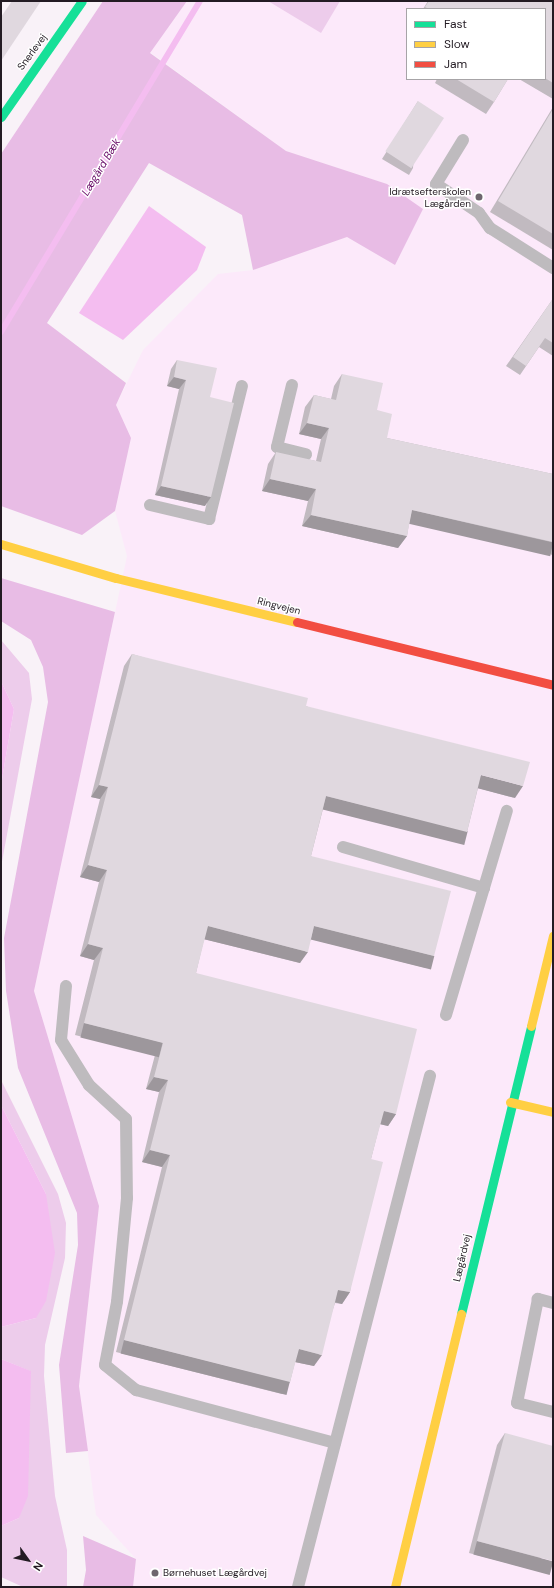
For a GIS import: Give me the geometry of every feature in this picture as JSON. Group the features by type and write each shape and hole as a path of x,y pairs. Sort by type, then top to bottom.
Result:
{"street":[{"name":"Snerlevej","path":"1,116 82,1"},
{"name":"Ringvejen","path":"1,544 116,578 553,685"},
{"name":"Lægårdvej","path":"395,1587 510,1102 553,936"},
{"path":"510,1102 553,1112"}],"lane":[{"path":"463,140 436,184 478,213 490,228 553,268"},
{"path":"292,385 278,447 306,454"},
{"path":"150,505 210,519 242,386"},
{"path":"446,1015 507,811"},
{"path":"343,847 484,888"},
{"path":"66,986 61,1040 89,1085 126,1119 127,1198 117,1302 105,1365 136,1390 335,1443"},
{"path":"298,1587 430,1076"},
{"path":"553,1303 538,1299 517,1403 553,1412"}],"shaded area":[{"path":"103,1 187,1 150,53 286,151 387,184 423,209 395,265 347,237 253,270 242,215 149,163 47,323 126,383 116,405 131,438 115,511 82,535 1,506 1,154"},
{"path":"187,1 553,1 553,1587 133,1587 136,1559 96,1515 79,1386 99,1206 34,991 127,556 115,511 131,438 116,405 143,350 218,274 253,270 347,237 395,265 387,184 286,151 150,52"},
{"path":"268,1 340,1 321,33"},
{"path":"149,206 206,247 197,270 123,340 79,313"},
{"path":"1,578 115,612 34,991 99,1206 79,1386 88,1451 66,1453 59,1365 78,1245 77,1213 18,1068 6,991 4,938 48,702 43,667 31,640 1,621"},
{"path":"1,640 29,673 32,699 1,867 1,785 14,709 1,681"},
{"path":"1,681 14,709 1,785"},
{"path":"1,1080 58,1194 66,1223 65,1258 45,1345 44,1376 55,1496 67,1550 67,1587 23,1587 1,1577 1,1526 19,1518 30,1371 1,1359 1,1327 36,1318 46,1194 1,1105"},
{"path":"1,1105 46,1194 55,1253 46,1301 36,1318 1,1327"},
{"path":"1,1359 31,1371 28,1496 19,1518 1,1526"},
{"path":"83,1536 136,1559 133,1587 83,1587 86,1570"}],"building":[{"path":"12,1 41,1 1,61 1,17"},
{"path":"429,1 553,1 553,83 546,79 546,8 425,7"},
{"path":"458,80 507,80 494,102"},
{"path":"418,101 444,118 411,168 385,151"},
{"path":"553,109 553,234 498,201"},
{"path":"552,300 553,343 545,338 526,366 513,357"},
{"path":"177,360 217,368 210,397 234,403 211,497 161,486 186,380 174,377"},
{"path":"342,374 383,383 377,410 392,414 387,438 553,474 553,542 412,510 407,536 311,515 316,489 270,479 276,452 321,462 329,428 307,423 314,395 336,400"},
{"path":"132,654 308,698 306,706 530,762 523,786 481,775 467,832 326,796 311,856 451,891 434,956 314,926 308,952 208,926 196,973 417,1029 396,1114 384,1111 371,1159 383,1162 350,1292 338,1290 322,1355 299,1349 290,1382 124,1340 170,1155 150,1150 168,1080 154,1077 163,1043 84,1023 103,948 88,944 107,870 88,865 108,787 99,785"},
{"path":"505,1433 553,1446 553,1561 477,1541"}],"waterway":[{"name":"Lægård Bæk","path":"1,332 200,1"}],"traffic: fast":[{"path":"1,117 82,1"},
{"path":"461,1314 531,1026"}],"traffic: slow":[{"path":"1,544 116,578 297,622"},
{"path":"531,1026 553,936"},
{"path":"510,1102 553,1112"},
{"path":"395,1587 461,1314"}],"traffic: jam":[{"path":"297,622 553,685"}],"place":[{"name":"Idrætsefterskolen Lægården","path":"479,197"},
{"name":"Børnehuset Lægårdvej","path":"155,1573"}]}
